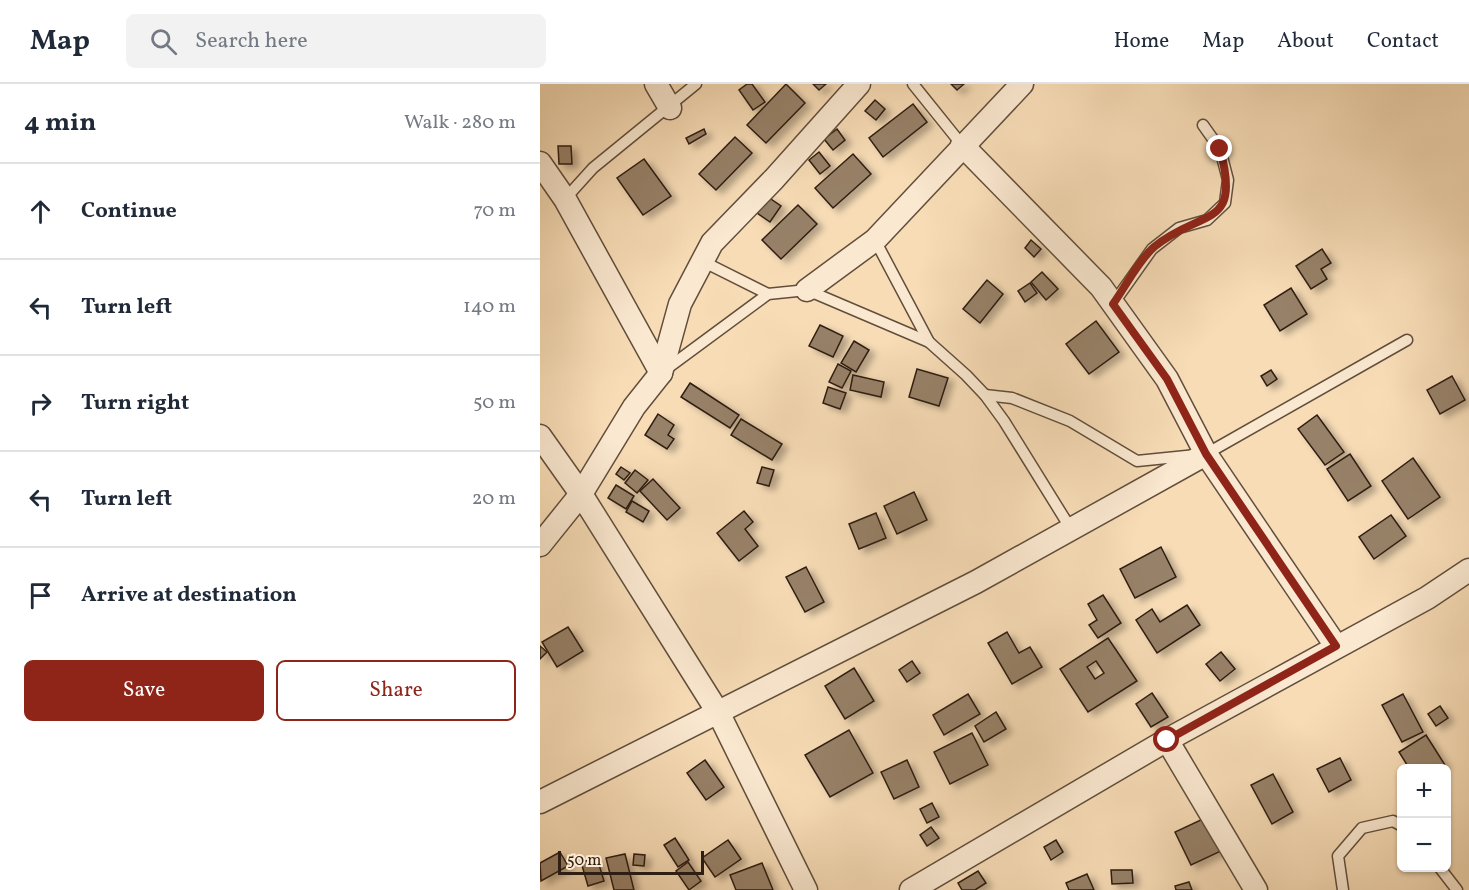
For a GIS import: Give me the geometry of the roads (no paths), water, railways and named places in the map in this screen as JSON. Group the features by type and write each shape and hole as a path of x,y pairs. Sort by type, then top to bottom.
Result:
{"street":[{"path":"656,84 670,108"},
{"path":"540,545 581,494 634,407 661,373 680,304 712,243 774,179 859,84"},
{"path":"807,290 875,240 962,145 1022,84"},
{"path":"962,145 1101,287 1167,379 1206,454 1336,646"},
{"path":"540,163 565,199 661,373"},
{"path":"540,436 581,494 719,714 806,890"},
{"path":"540,802 719,714 976,582 1206,454"},
{"path":"911,890 1167,740 1427,598 1469,570"},
{"path":"1167,740 1256,890"}],"lane":[{"path":"565,199 593,168 670,108 696,84"},
{"path":"914,84 962,145"},
{"path":"1113,304 1152,249 1179,228 1207,220 1225,203 1228,180 1220,149 1203,125"},
{"path":"875,240 929,342 985,395 1071,529"},
{"path":"702,261 768,294"},
{"path":"661,373 768,294 807,290 929,342"},
{"path":"985,395 1012,398 1070,421 1137,461 1206,454 1407,340"},
{"path":"1342,890 1338,856 1362,828 1393,821 1397,824"},
{"path":"1444,872 1457,890"}]}
